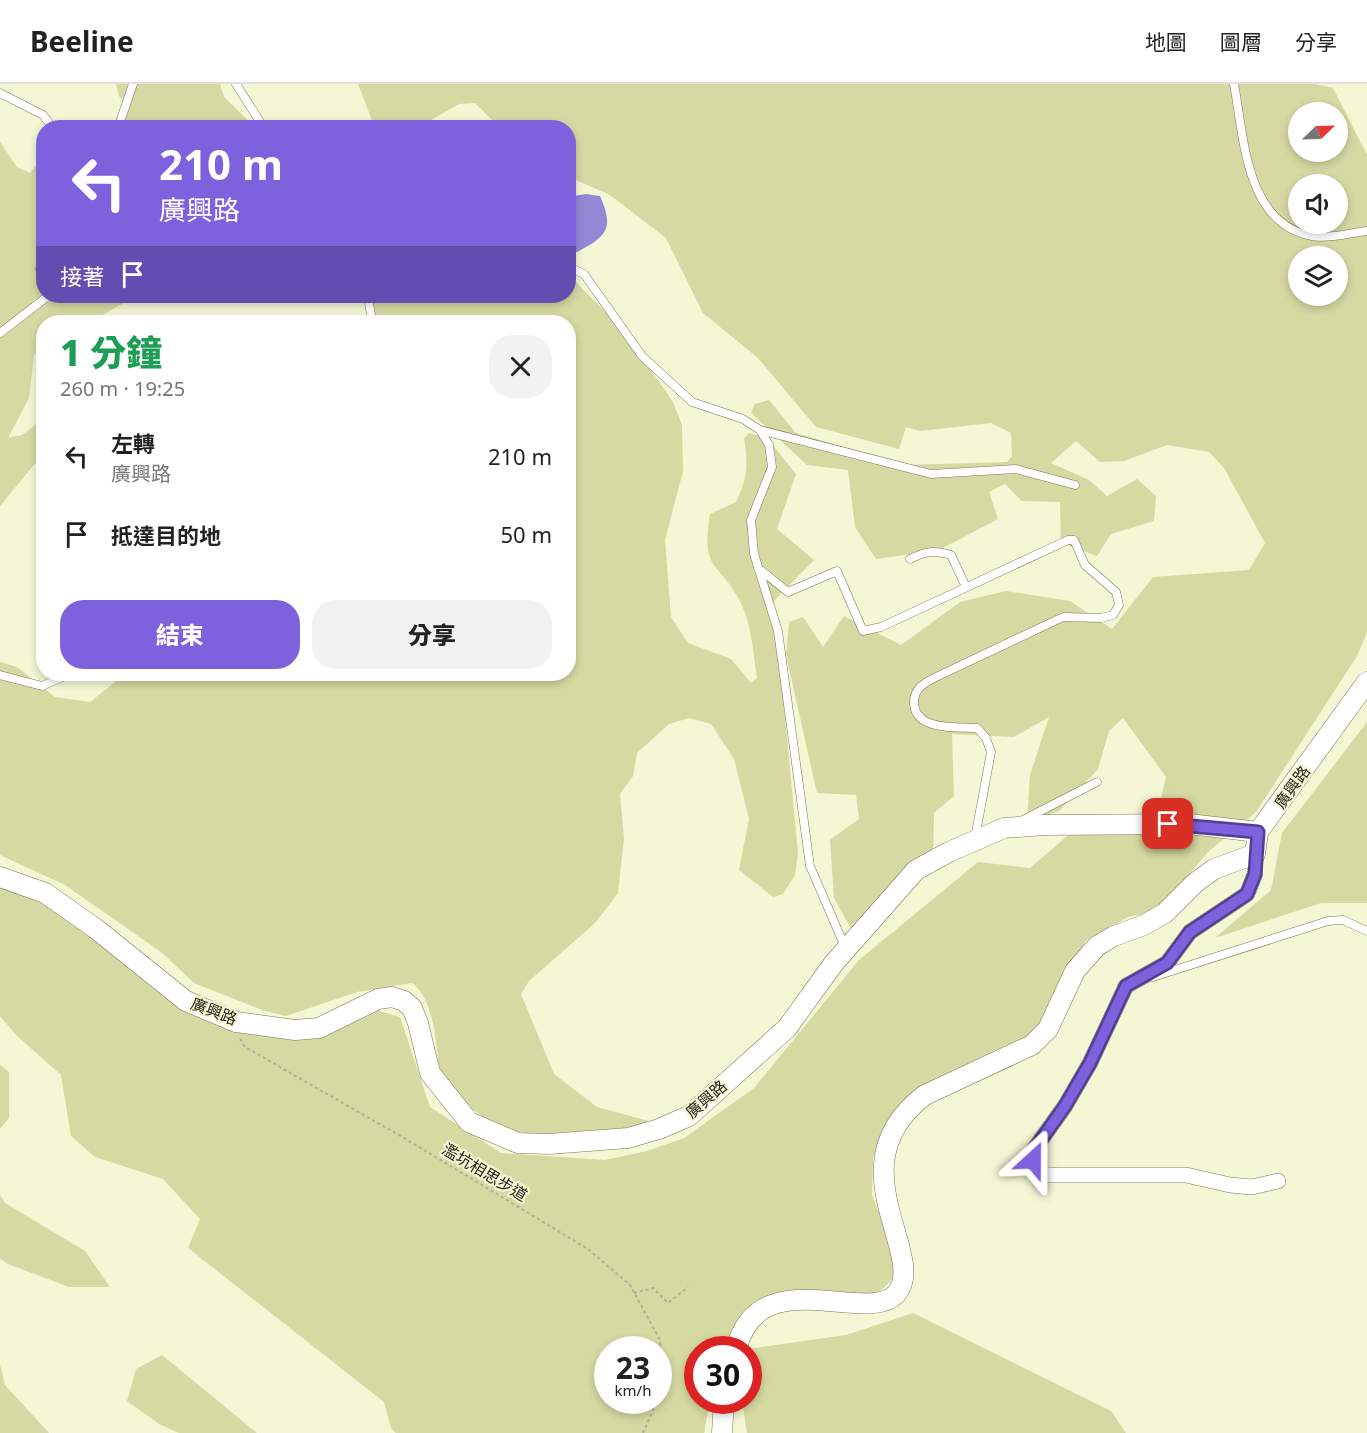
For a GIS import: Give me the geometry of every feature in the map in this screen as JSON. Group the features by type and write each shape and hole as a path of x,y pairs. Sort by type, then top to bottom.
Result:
{"street":[{"name":"廣興路","path":"0,877 45,893 95,928 186,1001 227,1019 295,1030 319,1028 378,999 392,997 412,1008 430,1073 469,1122 518,1143 549,1144 628,1138 659,1129 689,1116 787,1028 846,948 916,870 975,841 1009,828 1189,824 1258,832 1367,682"},
{"path":"1258,832 1255,874 1247,894 1190,932 1167,963 1126,986 1090,1063 1065,1106 1033,1151 1033,1160 1039,1172 1048,1175 1186,1175 1230,1185 1252,1187 1278,1181"},
{"path":"740,1336 752,1318 771,1305 788,1300 877,1302 895,1296 903,1283 903,1260 886,1198 883,1180 884,1159 891,1134 912,1105 925,1095 1032,1045 1048,1029 1076,971 1097,946 1114,936 1144,926 1165,913 1195,883 1214,869 1256,854"},
{"path":"722,1433 723,1414"}],"lane":[{"path":"121,120 133,84"},
{"path":"236,84 259,120"},
{"path":"1234,84 1252,178 1263,203 1278,220 1312,236 1367,231"},
{"path":"0,93 43,115 47,120"},
{"path":"576,270 584,274 642,356 692,402 743,419 760,430 931,474 1016,469 1075,485"},
{"path":"0,333 39,303"},
{"path":"760,430 769,445 772,467 752,520 754,554 778,631 810,866 846,948"},
{"path":"758,568 788,592 837,571 863,631 881,627 1068,540 1074,540 1085,565 1116,592 1119,605 1113,615 1101,618 1063,617 934,678 921,685 914,696 914,709 924,722 939,726 976,728 986,738 992,752 975,841"},
{"path":"910,559 924,552 937,550 951,555 966,587"},
{"path":"0,675 42,686 53,681"},
{"path":"1009,828 1031,814 1097,782"},
{"path":"1126,986 1328,921 1343,920 1367,931"}],"path":[{"name":"濫坑相思步道","path":"227,1019 245,1047 404,1138 588,1249 630,1285 658,1336"},
{"path":"634,1293 653,1288 668,1303 688,1287"},
{"name":"濫坑相思步道","path":"643,1433 651,1414"}],"green space":[{"path":"116,84 220,84 224,97 248,120 115,120 128,108 119,96"},
{"path":"358,84 1315,84 1333,88 1340,102 1288,102 1288,162 1348,162 1348,118 1367,155 1367,633 1357,656 1256,812 1208,852 1158,911 1128,917 1086,940 1044,1018 1015,1050 924,1091 884,1127 873,1159 872,1195 894,1254 893,1278 877,1295 776,1299 744,1336 684,1336 684,1414 708,1414 704,1433 396,1433 391,1428 384,1402 188,1248 200,1219 163,1179 95,1157 71,1136 61,1075 16,1035 0,1016 0,874 51,896 152,988 237,1029 299,1035 366,1007 400,1017 430,1107 501,1153 605,1160 647,1151 684,1138 754,1088 859,960 978,862 1030,868 1079,826 1153,831 1166,777 1123,718 1109,731 1098,769 1059,811 1027,822 1030,775 1049,717 1014,737 952,734 954,796 934,813 933,859 855,936 834,898 830,840 859,819 856,795 817,793 786,655 789,622 803,617 823,647 844,616 901,645 960,602 1006,591 1070,601 1112,629 1153,577 1249,570 1265,543 1224,468 1209,452 1167,445 1124,461 1100,462 1076,441 1051,463 1089,480 1107,496 1137,479 1156,496 1154,521 1111,534 1097,556 1061,543 1060,502 1022,501 1005,484 989,492 998,519 939,550 876,559 855,527 848,470 807,465 751,413 755,404 769,400 796,433 903,465 1007,462 1012,456 1011,433 991,423 920,431 906,427 899,449 816,427 758,358 703,313 666,238 610,195 576,180 576,120 492,120 475,103 459,104 431,120 372,120"},
{"path":"0,142 17,167 30,173 36,165 36,303 124,303 102,315 36,315 36,354 29,398 8,438 22,435 36,424 36,462 0,506"},
{"path":"576,282 623,330 673,402 682,425 683,471 665,540 671,617 688,643 731,659 751,683 757,678 752,639 740,601 709,556 710,514 736,502 745,478 744,438 749,433 766,437 796,474 777,529 814,560 774,601 798,853 795,875 783,894 773,897 739,870 749,819 734,759 711,724 689,718 669,724 637,753 633,776 620,794 624,838 618,893 595,923 529,981 521,994 554,1074 597,1107 656,1123 635,1132 551,1137 500,1129 440,1086 437,1045 431,1015 420,991 412,983 357,992 286,1016 265,1011 194,983 161,952 65,885 0,855 0,662 17,667 55,697 90,702 116,681 576,681 576,315 368,315 366,303 576,303"},
{"path":"1367,722 1367,903 1321,903 1215,938 1271,890 1282,833"},
{"path":"0,1065 9,1072 9,1118 0,1129"},
{"path":"0,1195 5,1203 85,1251 110,1287 69,1287 0,1259"},
{"path":"913,1313 1111,1411 1126,1433 747,1433 744,1414 762,1414 762,1347 846,1335"},
{"path":"162,1355 257,1433 179,1433 159,1424 127,1401 136,1369"},
{"path":"0,1365 5,1385 49,1433 0,1433"}],"shaded area":[{"path":"576,196 600,196 607,216 605,230 596,241 577,252"}],"route":[{"path":"1033,1160 1033,1151 1065,1106 1090,1063 1112,1021 1126,986 1167,963 1190,932 1247,894 1255,874 1258,832 1189,824 1168,824"}]}
